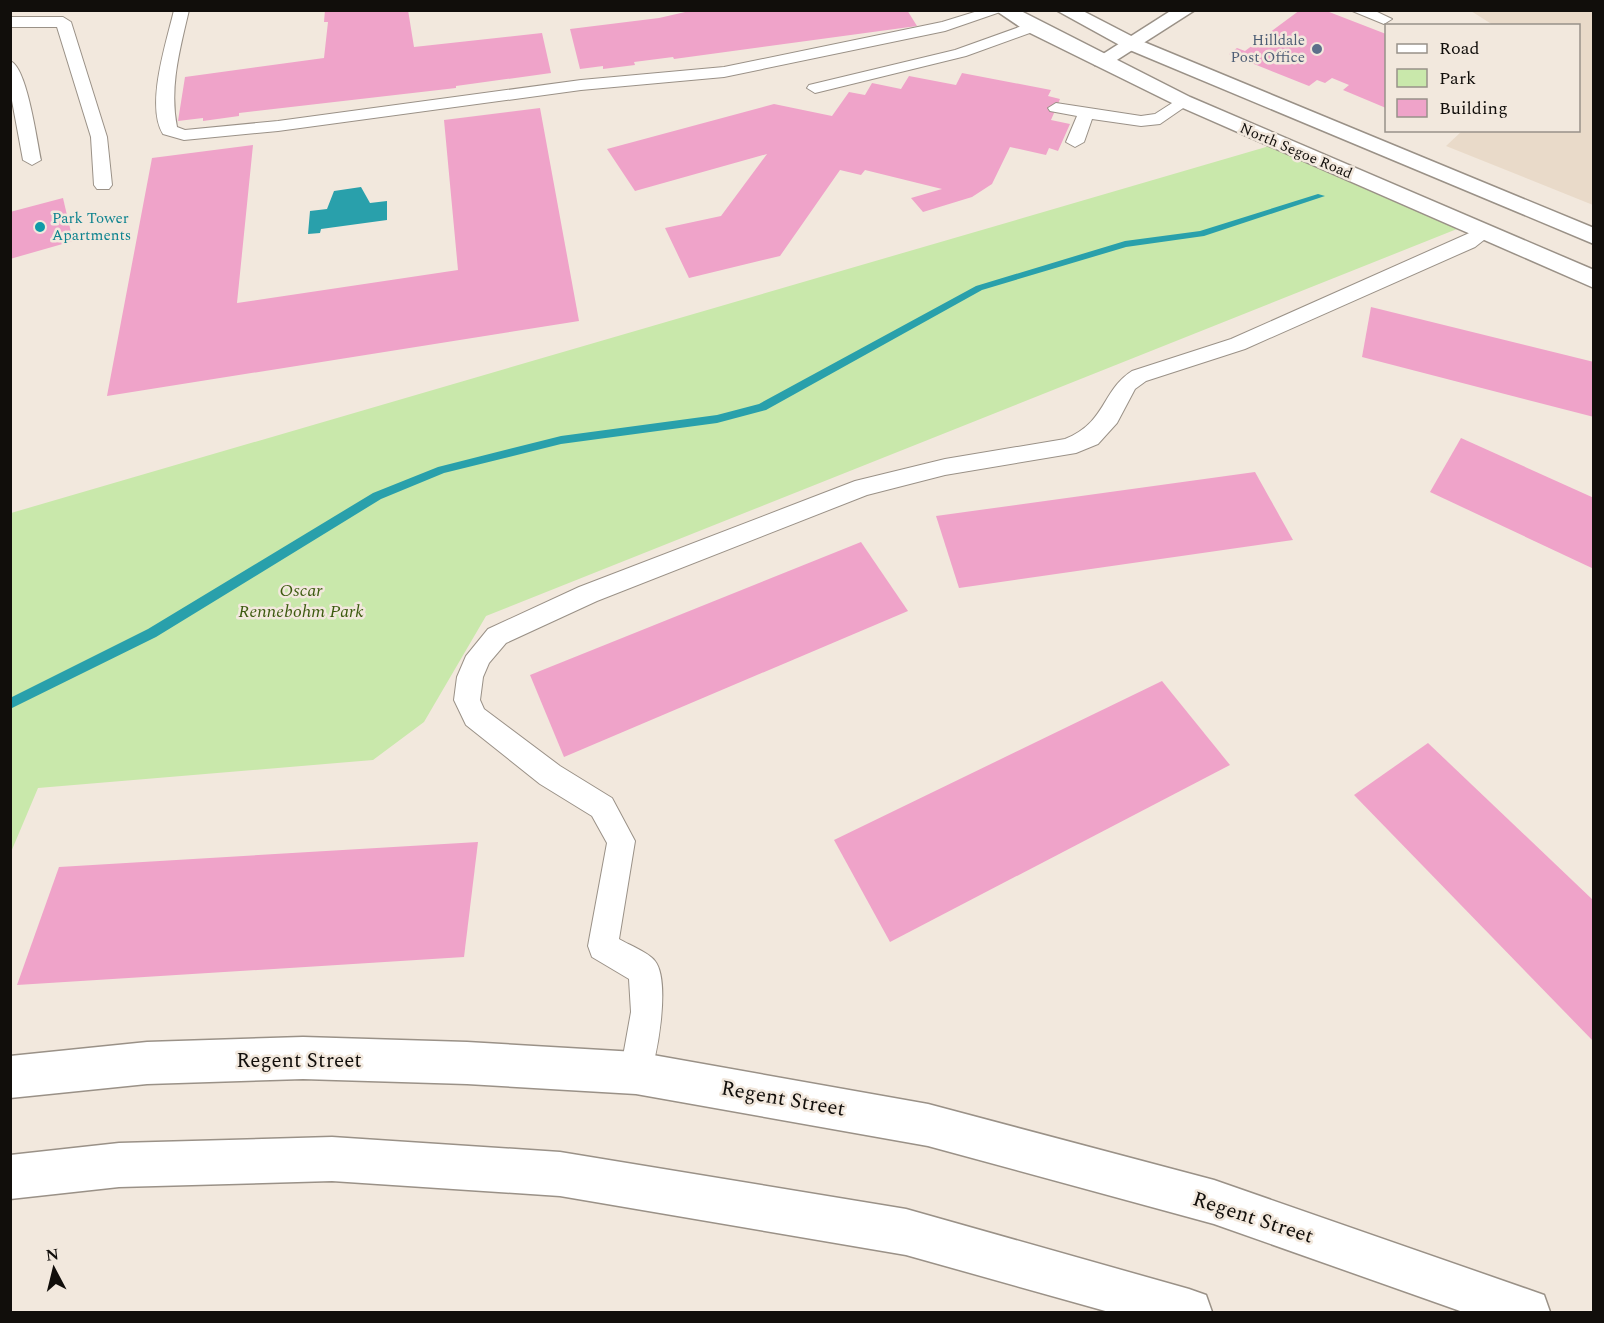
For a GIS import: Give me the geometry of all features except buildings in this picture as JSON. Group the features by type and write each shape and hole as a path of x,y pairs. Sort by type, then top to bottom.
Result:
{"street":[{"name":"North Segoe Road","path":"1004,10 1033,27 1183,101 1593,280"},
{"name":"North Segoe Road","path":"1065,10 1132,44 1593,237"},
{"path":"1102,61 1186,10"},
{"name":"Regent Street","path":"10,1077 147,1063 303,1058 467,1063 636,1073 928,1125 1214,1202 1527,1312"},
{"path":"10,1177 119,1165 332,1159 560,1174 906,1232 1189,1312"}],"lane":[{"path":"182,10 170,62 164,111 169,130 184,135 278,126 581,85 724,72 945,26 999,10"},
{"path":"1358,10 1384,19"},
{"path":"10,22 63,22 99,137 103,185"},
{"path":"816,88 960,53 1033,27"},
{"path":"10,66 19,91 32,160"},
{"path":"1056,108 1141,121 1160,118 1183,101"},
{"path":"1075,142 1086,113"},
{"path":"636,1073 647,1012 644,971 603,946 621,841 602,807 550,775 475,717 467,700 470,677 480,656 496,636 599,590 863,487 945,467 1068,447 1090,438 1109,417 1127,384 1139,376 1238,344 1468,243 1485,232"}],"shaded area":[{"path":"1471,11 1593,11 1593,205 1446,146 1461,132 1580,132 1580,24 1491,24"}],"green space":[{"name":"Oscar Rennebohm Park","path":"1280,143 1467,225 486,616 424,722 373,760 38,788 11,852 11,513"}],"water":[{"path":"361,187 370,203 387,201 387,220 321,229 320,233 308,234 310,211 327,209 334,191"}],"waterway":[{"path":"10,704 152,633 377,496 442,470 561,440 717,419 762,407 979,288 1125,244 1201,234 1321,196"}],"place":[{"name":"Hilldale Post Office","path":"1317,49"},
{"name":"Park Tower Apartments","path":"40,227"}]}
